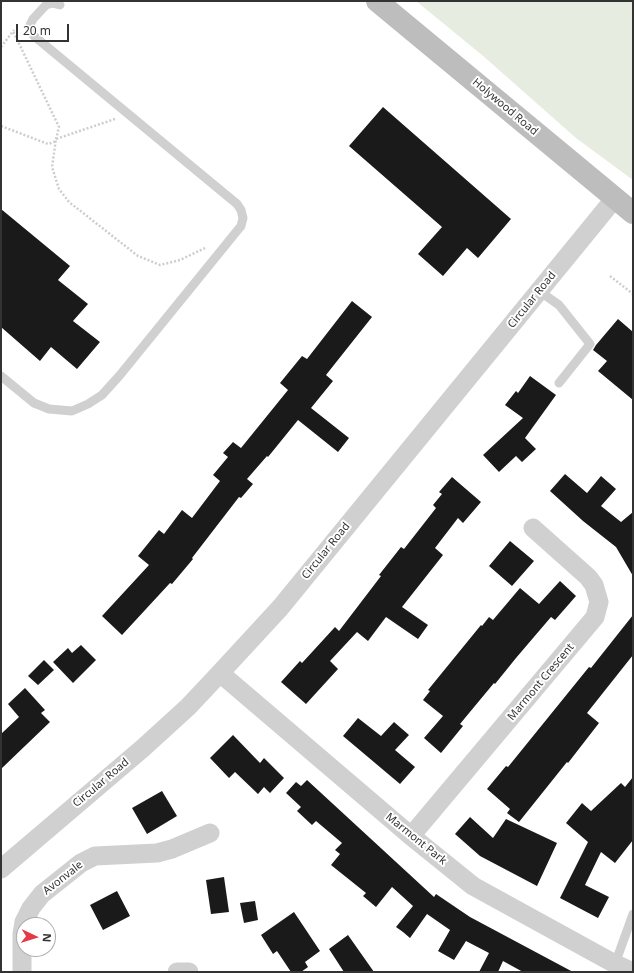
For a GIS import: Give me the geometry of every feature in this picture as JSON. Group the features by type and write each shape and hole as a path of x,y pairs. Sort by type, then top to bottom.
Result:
{"main road":[{"name":"Holywood Road","path":"377,1 633,213"}],"street":[{"name":"Circular Road","path":"1,870 143,748 188,707 280,608 615,198"},
{"name":"Marmont Crescent","path":"411,836 595,617 599,602 594,585 588,577 533,528"},
{"name":"Marmont Park","path":"220,673 411,836 473,886 615,964 633,972"},
{"name":"Avonvale","path":"22,972 22,934 24,922 31,908 42,894 81,863 95,856 157,853 172,849 210,833"},
{"path":"177,972 189,972"}],"lane":[{"path":"1,376 34,403 49,409 72,411 88,404 102,395 241,226 243,218 241,210 237,204 34,36 30,31 30,25 33,19 46,5 52,3 60,5"},
{"path":"539,291 559,305 590,344 560,382"},
{"path":"615,964 633,914"}],"path":[{"path":"1,47 13,31 58,127 52,167 59,189 69,202 138,256 160,264 180,260 233,236"},
{"path":"1,126 48,144 54,142 56,139 128,114"},
{"path":"610,276 633,294"}],"shaded area":[{"path":"416,1 633,1 633,180 576,138 482,55"}],"building":[{"path":"383,107 511,219 478,258 467,248 443,276 418,254 442,227 349,146"},
{"path":"1,209 70,266 58,280 88,304 73,321 100,342 77,369 51,347 40,361 1,327"},
{"path":"352,301 372,317 326,375 333,381 311,408 349,438 338,452 298,420 268,457 267,456 247,479 253,484 241,498 239,497 192,558 193,559 172,584 170,583 122,635 102,616 149,565 138,556 159,530 164,534 182,510 192,518 220,481 213,475 228,457 223,453 233,442 241,448 288,390 280,383 302,356 307,359"},
{"path":"618,319 633,332 633,400 598,371 607,361 593,350"},
{"path":"530,376 556,395 525,438 536,449 522,462 516,456 499,472 483,455 523,418 505,405 516,391 518,393"},
{"path":"565,474 587,493 601,476 616,489 601,506 621,522 633,512 633,576 616,547 583,521 550,491"},
{"path":"452,477 481,502 463,523 458,518 435,548 443,555 402,607 428,625 418,639 386,617 368,641 357,632 330,661 338,669 306,704 281,682 300,661 302,663 335,627 339,631 401,547 404,549 436,508 433,505 442,494 439,492"},
{"path":"510,541 534,561 512,586 489,566"},
{"path":"560,581 576,596 555,620 551,617 495,684 494,683 460,724 463,726 441,753 424,738 443,716 423,700 430,691 428,690 481,625 482,626 489,617 493,620 520,588 539,604"},
{"path":"633,615 633,655 587,713 599,723 519,822 507,813 510,809 487,789 506,766 508,767 589,667 591,668"},
{"path":"81,645 96,660 73,683 53,662 68,648 72,653"},
{"path":"44,660 54,670 38,685 28,676"},
{"path":"25,688 45,710 41,713 50,722 1,769 1,734 19,717 8,704"},
{"path":"358,718 381,736 394,722 409,735 395,750 415,767 400,784 343,736"},
{"path":"233,735 260,763 264,758 284,778 270,793 264,787 258,794 235,772 229,778 210,758"},
{"path":"633,777 633,840 615,863 601,852 585,885 609,897 598,918 560,898 588,842 566,823 582,803 591,811 621,783 625,787"},
{"path":"307,780 434,897 436,894 470,917 573,972 523,972 503,961 498,972 479,972 489,953 466,941 454,960 438,951 450,930 427,914 410,938 396,927 413,906 392,887 376,907 363,896 366,893 331,865 340,854 335,850 342,843 316,821 312,825 297,811 301,807 286,793 296,782 301,786"},
{"path":"162,791 177,816 147,834 132,808"},
{"path":"470,817 493,838 506,819 557,843 537,886 480,856 455,834"},
{"path":"224,877 229,912 211,914 206,880"},
{"path":"117,891 130,916 103,930 90,905"},
{"path":"255,901 258,920 244,923 240,903"},
{"path":"294,912 320,951 305,962 308,967 301,972 291,972 277,951 273,954 261,935"},
{"path":"348,935 374,972 344,972 329,949"}]}
